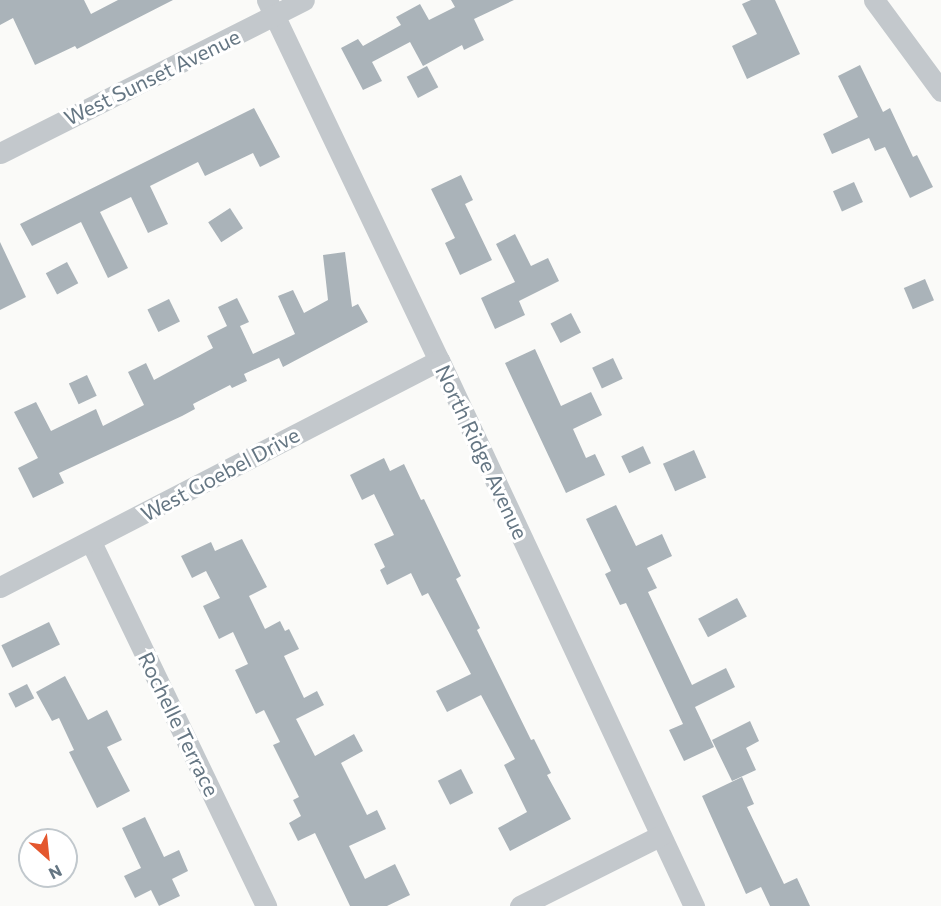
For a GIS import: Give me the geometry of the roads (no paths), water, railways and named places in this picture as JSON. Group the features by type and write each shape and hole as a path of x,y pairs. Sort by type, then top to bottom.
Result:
{"street":[{"name":"West Sunset Avenue","path":"0,153 272,8 304,0"},
{"path":"874,0 941,90"},
{"name":"North Ridge Avenue","path":"272,8 694,906"},
{"name":"West Goebel Drive","path":"0,586 91,542 439,360"},
{"name":"Rochelle Terrace","path":"91,542 266,906"},
{"path":"520,906 660,836"}]}
